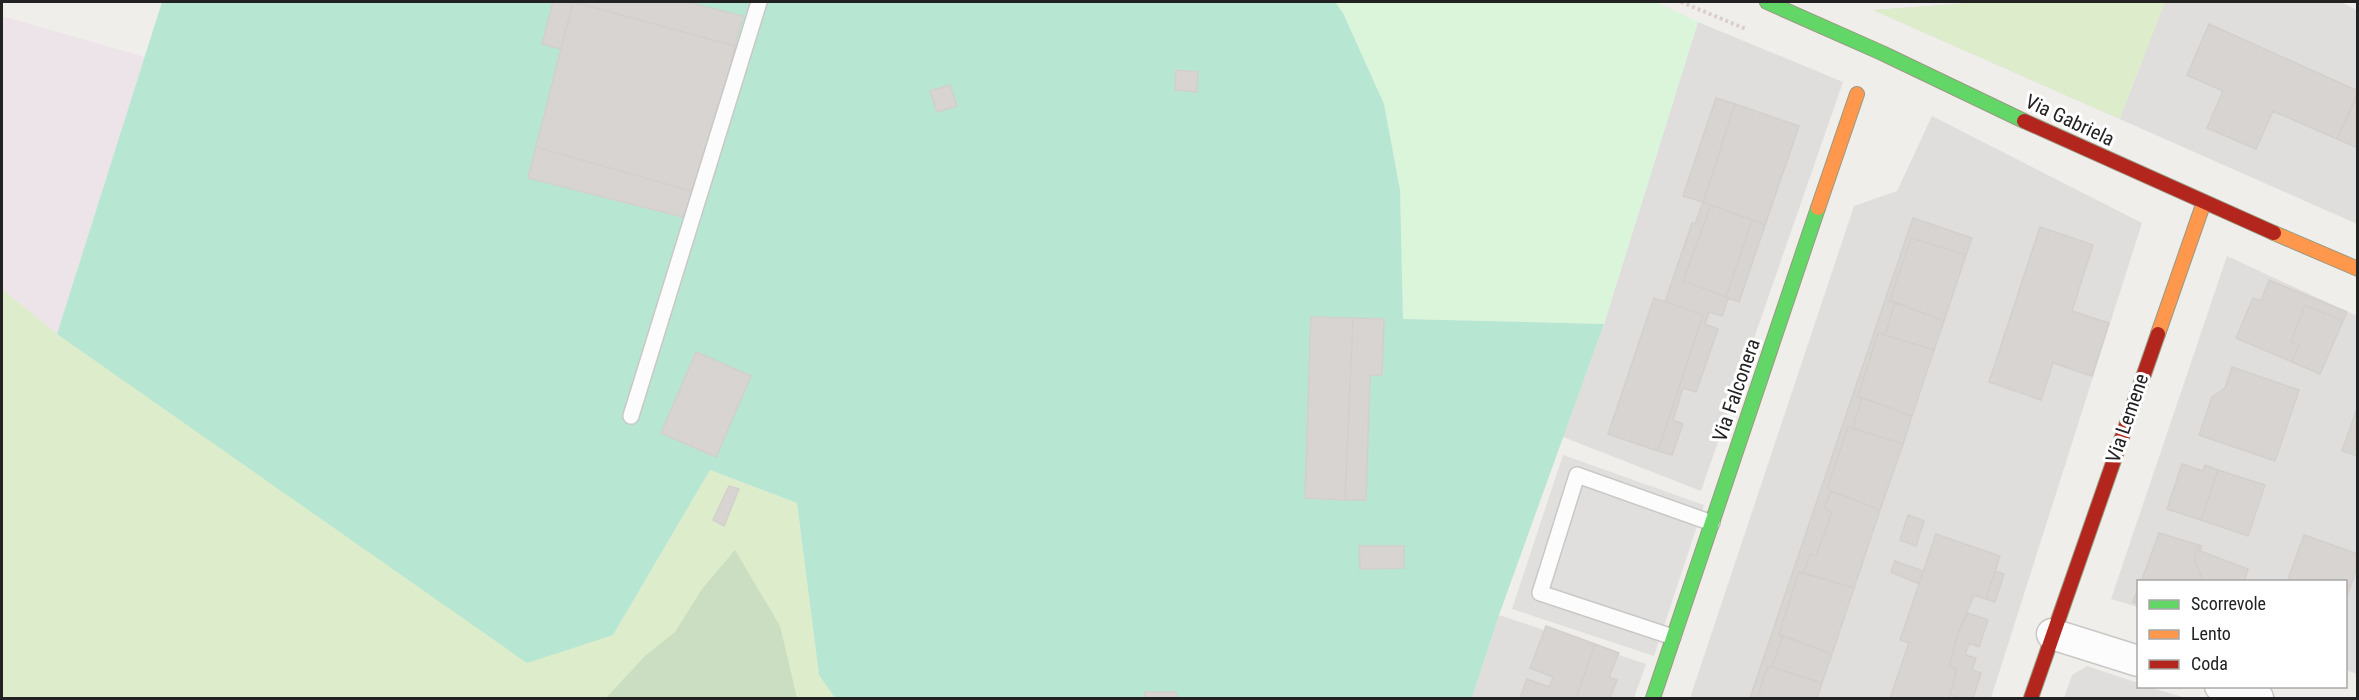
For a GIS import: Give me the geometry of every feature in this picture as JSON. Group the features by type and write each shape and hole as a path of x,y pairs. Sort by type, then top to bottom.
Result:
{"street":[{"name":"Via Gabriela","path":"1787,5 2080,147 2358,269"},
{"name":"Via Falconera","path":"1653,699 1857,94"},
{"name":"Via Lemene","path":"2031,699 2204,202"},
{"path":"2052,634 2137,660"},
{"path":"2223,688 2258,699"}],"lane":[{"path":"631,416 759,2"},
{"path":"1673,637 1540,593 1577,475 1712,523"}],"shaded area":[{"path":"1984,2 2341,2 2357,10 2357,224 1873,10"},
{"path":"2,16 145,57 57,334 2,289"},
{"path":"1698,22 1843,82 1701,491 1563,437 1604,324"},
{"path":"1932,116 2142,223 1991,698 1690,698 1854,206 1897,191"},
{"path":"2227,256 2357,316 2357,674 2347,670 2347,580 2137,580 2137,607 2111,599"},
{"path":"1563,455 1704,505 1654,656 1512,609"},
{"path":"1499,615 1646,664 1634,698 1472,698"},
{"path":"2087,666 2137,683 2137,688 2152,688 2186,698 2064,698 2072,675"}],"green space":[{"path":"162,2 1335,2 1343,13 1384,104 1400,190 1403,319 1604,324 1499,615 1472,698 835,698 819,675 797,503 710,470 613,635 527,663 57,334"},
{"path":"1335,2 1656,2 1698,22 1604,324 1403,319 1400,190 1384,104 1343,13"},
{"path":"1984,2 2165,2 2120,119 1873,10"},
{"path":"2,289 57,334 613,635 710,470 797,503 819,675 835,698 2,698"},
{"path":"735,550 780,626 797,698 606,698 645,656 675,632 702,589"}],"building":[{"path":"553,2 573,2 561,49 542,44"},
{"path":"573,2 735,46 698,193 536,147"},
{"path":"574,2 686,2 743,16 735,46"},
{"path":"2209,24 2358,91 2337,139 2273,111 2256,149 2207,128 2223,91 2187,75"},
{"path":"1176,70 1198,72 1197,92 1175,90"},
{"path":"950,85 957,106 937,112 930,91"},
{"path":"2358,95 2358,148 2337,139"},
{"path":"1716,98 1735,104 1703,202 1683,196"},
{"path":"1735,104 1799,126 1765,225 1703,202"},
{"path":"536,147 698,193 691,219 528,178"},
{"path":"1703,202 1711,205 1683,281 1726,297 1752,220 1765,225 1739,302 1728,298 1722,316 1709,312 1705,324 1718,329 1696,392 1683,388 1673,420 1683,424 1672,455 1658,451 1703,315 1665,302 1692,223 1695,224"},
{"path":"1711,205 1752,220 1726,297 1683,281"},
{"path":"1913,218 1972,238 1966,255 1911,238 1890,300 1895,303 1885,335 1878,333 1858,396 1862,398 1853,428 1848,427 1827,489 1831,491 1824,508 1832,512 1816,556 1810,554 1804,573 1799,572 1779,634 1782,636 1772,667 1768,666 1757,698 1750,698"},
{"path":"2040,227 2093,245 2072,311 2109,323 2092,376 2053,363 2041,400 1989,382"},
{"path":"1911,238 1966,255 1944,321 1890,300"},
{"path":"2269,280 2347,312 2343,321 2305,305 2291,342 2299,345 2292,362 2236,338 2253,298 2261,301"},
{"path":"1654,298 1703,315 1658,451 1608,434"},
{"path":"1895,303 1944,321 1934,350 1885,335"},
{"path":"2305,305 2343,321 2320,374 2292,362 2299,345 2291,342"},
{"path":"1311,317 1353,318 1345,500 1305,498"},
{"path":"1353,318 1384,319 1382,375 1370,375 1366,500 1345,500"},
{"path":"1878,333 1934,350 1912,416 1858,396"},
{"path":"696,352 751,376 716,457 661,433"},
{"path":"2232,367 2299,390 2275,461 2199,435 2212,397 2225,388"},
{"path":"1862,398 1912,416 1903,444 1853,428"},
{"path":"2358,406 2358,456 2342,451"},
{"path":"1848,427 1903,444 1880,510 1827,489"},
{"path":"2182,464 2203,471 2205,465 2218,470 2201,520 2167,509"},
{"path":"2218,470 2265,485 2248,536 2201,520"},
{"path":"729,486 739,489 724,526 713,520"},
{"path":"1831,491 1880,510 1854,588 1804,573 1810,554 1816,556 1832,512 1824,508"},
{"path":"1908,515 1924,521 1916,546 1900,540"},
{"path":"2159,533 2202,546 2200,551 2198,547 2194,560 2203,580 2142,580"},
{"path":"1936,534 2000,556 1986,599 1974,595 1958,633 1949,667 1957,669 1949,698 1890,698 1909,643 1900,640"},
{"path":"2304,535 2358,554 2358,565 2347,596 2347,580 2288,580"},
{"path":"1359,546 1404,546 1404,568 1360,569"},
{"path":"2198,547 2200,551 2248,569 2245,580 2203,580 2194,560"},
{"path":"1895,561 1923,571 1919,584 1891,572"},
{"path":"1995,571 2004,574 1995,602 1986,599"},
{"path":"1799,572 1854,588 1832,654 1779,634"},
{"path":"2137,591 2137,604 2133,602"},
{"path":"1968,613 1988,620 1979,647 1969,643 1965,655 1976,658 1972,670 1981,673 1973,698 1961,698 1950,695 1957,669 1949,667 1958,633"},
{"path":"1546,626 1595,644 1576,698 1520,698 1527,679 1549,687 1553,677 1530,668"},
{"path":"1782,636 1832,654 1822,683 1772,667"},
{"path":"1595,644 1619,653 1609,677 1617,680 1610,698 1576,698"},
{"path":"1768,666 1822,683 1817,698 1757,698"},
{"path":"1145,692 1176,692 1176,698 1145,698"}],"traffic: fast":[{"path":"1767,2 1882,53 2024,121"},
{"path":"1653,698 1818,208"}],"traffic: slow":[{"path":"1818,208 1857,94"},
{"path":"2158,334 2204,202"},
{"path":"2274,233 2358,269"}],"traffic: jam":[{"path":"2024,121 2274,233"},
{"path":"2031,698 2158,334"}]}
